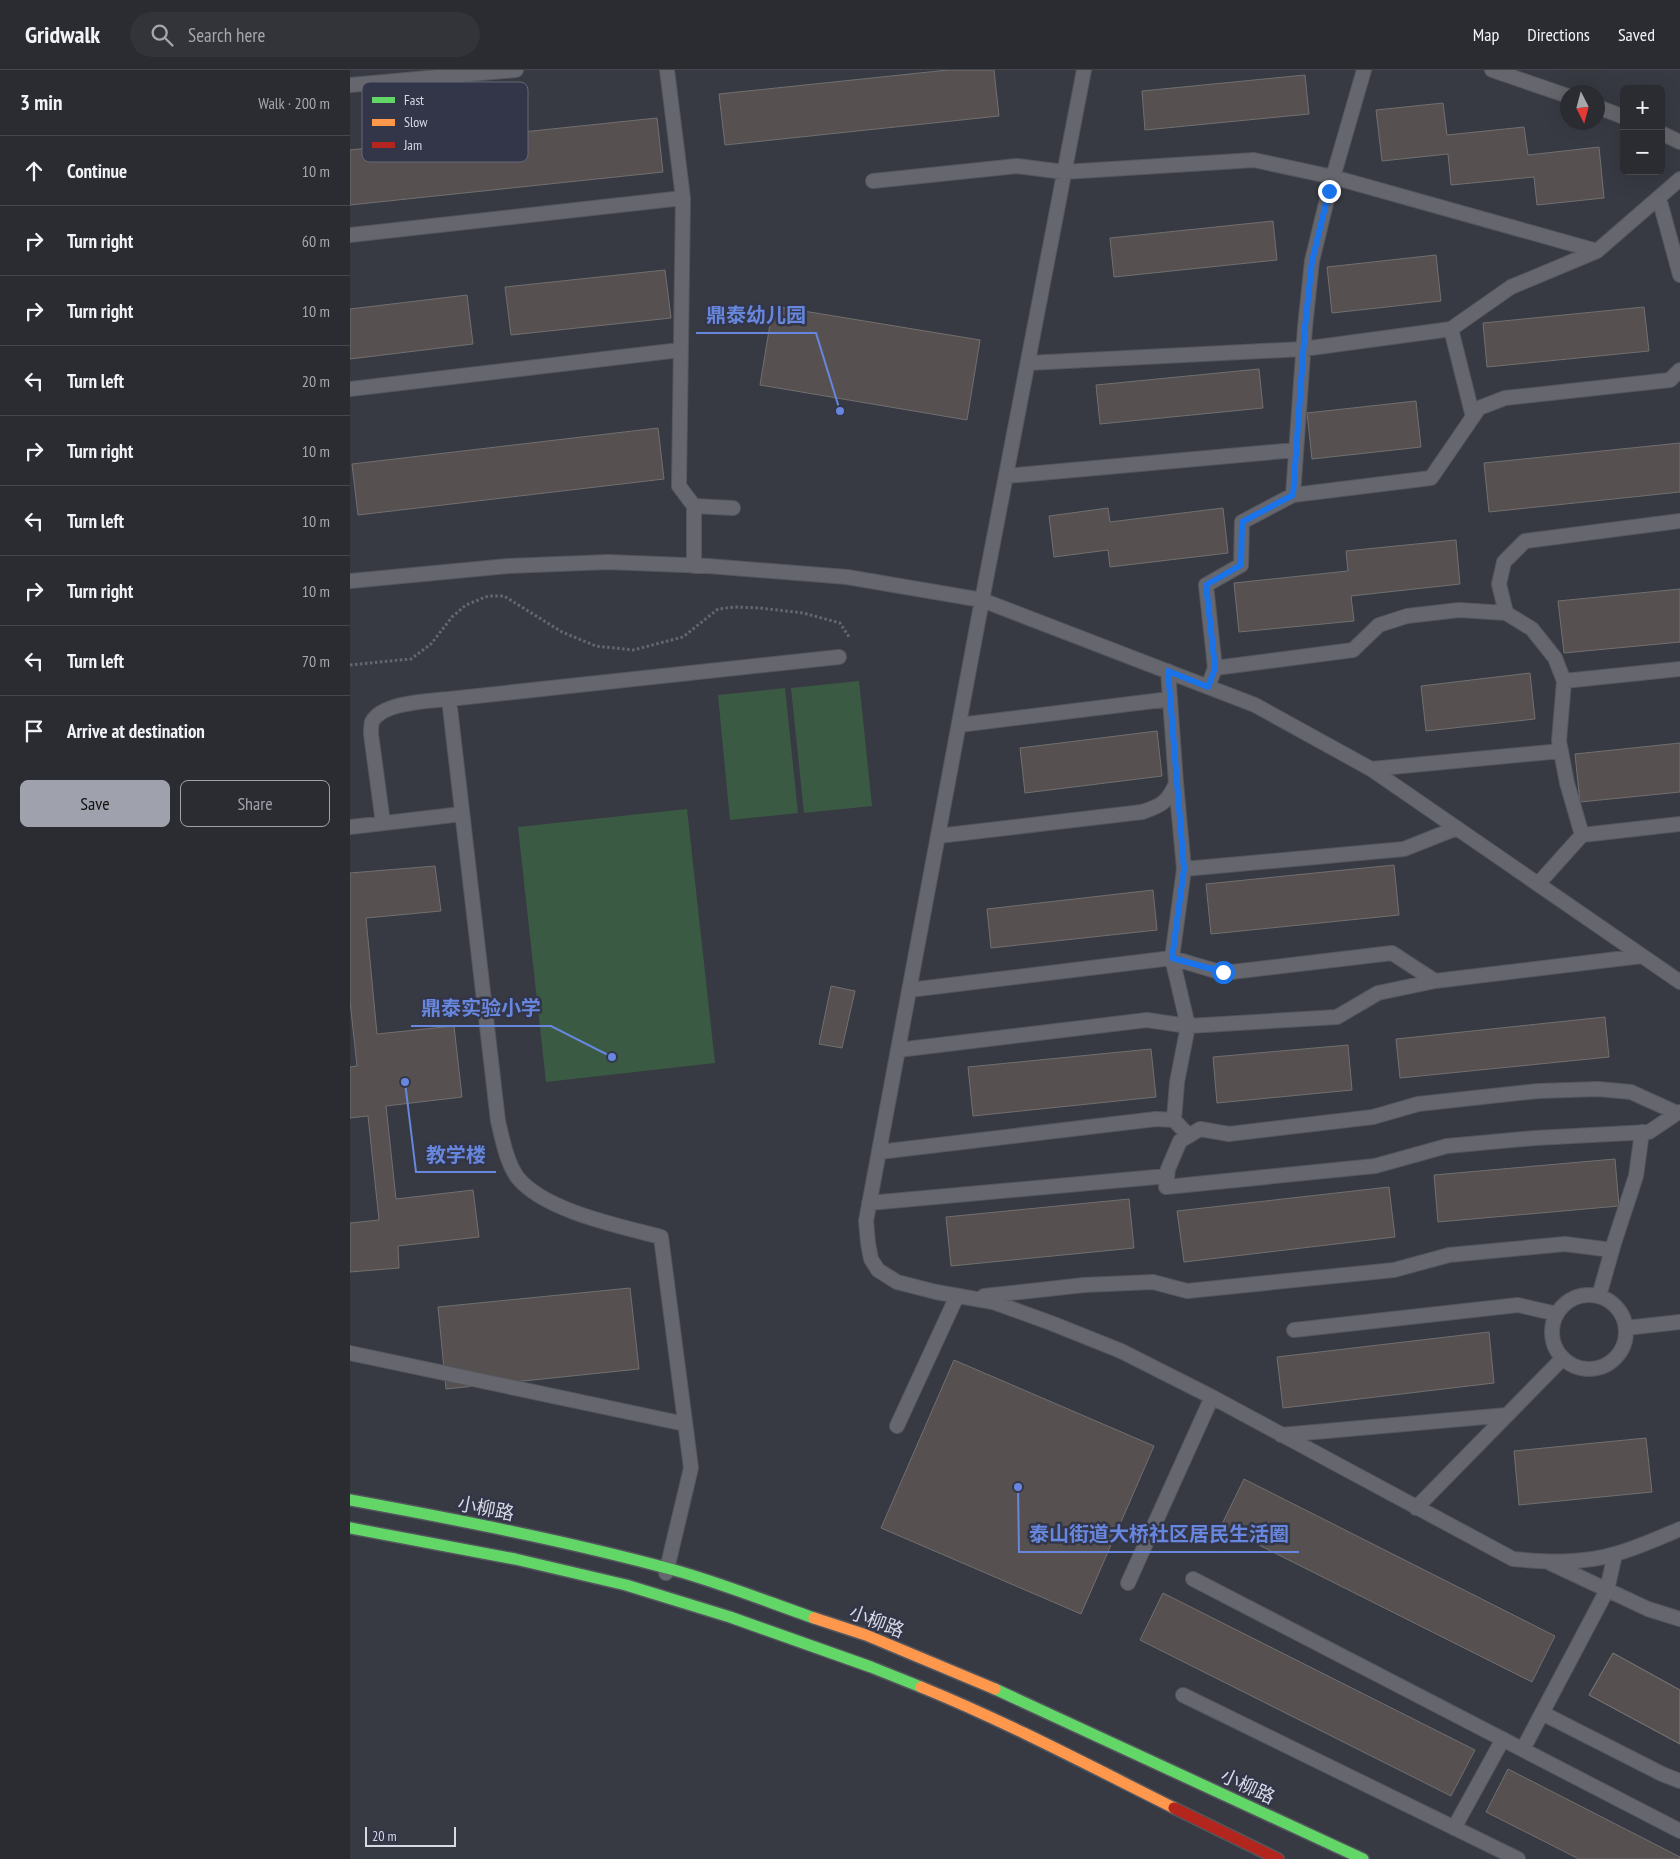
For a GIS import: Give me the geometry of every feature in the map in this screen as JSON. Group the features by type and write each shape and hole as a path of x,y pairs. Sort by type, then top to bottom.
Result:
{"street":[{"name":"小柳路","path":"350,1500 496,1527 593,1549 749,1594 883,1642 1014,1696 1362,1859"},
{"path":"350,1528 516,1559 626,1585 730,1617 862,1663 948,1698 1036,1739 1278,1859"}],"lane":[{"path":"383,82 516,70"},
{"path":"667,70 684,198 679,486 694,506 694,566"},
{"path":"1084,70 869,1203 866,1221 871,1259 878,1270 897,1282 936,1292 993,1302 1051,1322 1121,1351 1212,1397 1512,1559 1549,1562 1585,1560 1615,1554 1680,1529"},
{"path":"1293,495 1303,349 1312,261 1333,177 1364,70"},
{"path":"1492,70 1509,72 1560,93"},
{"path":"1605,110 1620,115"},
{"path":"1665,135 1680,142"},
{"path":"873,181 1017,166 1064,172 1254,160 1333,177 1597,251"},
{"path":"1028,363 1303,349 1451,329 1511,287 1597,251 1680,179"},
{"path":"350,235 684,198"},
{"path":"1659,198 1680,275"},
{"path":"1451,329 1473,416"},
{"path":"350,389 680,350"},
{"path":"1208,687 1215,668 1206,585 1241,565 1242,522 1293,495 1431,478 1479,408 1505,398 1670,380 1680,370"},
{"path":"1006,476 1296,450"},
{"path":"694,506 732,508"},
{"path":"1506,613 1499,584 1504,562 1525,541 1680,521"},
{"path":"350,581 508,566 598,562 694,566 847,577 982,600 1255,705 1371,769 1680,982"},
{"path":"1215,668 1353,650 1379,625 1407,616 1459,610 1506,613 1532,629 1555,658 1564,681 1559,741 1567,783 1582,835"},
{"path":"383,823 371,734 372,722 379,715 392,708 412,703 839,656"},
{"path":"1564,681 1680,669"},
{"path":"1168,671 1184,869 1172,958 1188,1026 1177,1082 1174,1120"},
{"path":"449,699 498,1121 507,1153 518,1178 544,1200 595,1220 661,1237 691,1468 659,1595"},
{"path":"959,725 1170,699"},
{"path":"1371,769 1561,751"},
{"path":"938,836 1142,812 1158,807 1170,797 1176,783"},
{"path":"350,827 462,814"},
{"path":"1538,884 1582,835 1680,824"},
{"path":"1184,869 1404,849 1456,828"},
{"path":"909,990 1172,958 1223,972 1392,953 1435,981"},
{"path":"898,1050 1146,1020 1188,1026 1337,1017 1378,993 1435,981 1642,956"},
{"path":"1598,1089 1631,1092 1679,1113 1649,1132 1536,1138 1447,1146 1375,1166 1166,1187 1168,1168 1180,1141 1200,1130 1229,1134 1373,1117 1418,1104 1538,1091 1598,1089"},
{"path":"879,1152 1156,1119 1174,1120 1189,1136"},
{"path":"1600,1296 1612,1250 1636,1176 1642,1132"},
{"path":"869,1203 1167,1176"},
{"path":"963,1297 1084,1285 1153,1282 1187,1291 1394,1270 1449,1255 1565,1244 1612,1250"},
{"path":"1587,1295 1600,1296 1611,1302 1620,1311 1626,1328 1624,1346 1617,1357 1607,1365 1596,1368 1584,1368 1572,1365 1562,1358 1556,1348 1552,1337 1552,1325 1564,1305 1575,1298 1587,1295"},
{"path":"897,1426 963,1297"},
{"path":"1294,1330 1518,1304 1557,1314"},
{"path":"1626,1328 1680,1322"},
{"path":"350,1353 685,1424"},
{"path":"1416,1508 1562,1358"},
{"path":"1128,1583 1212,1397"},
{"path":"1281,1435 1507,1415"},
{"path":"1523,1749 1607,1590 1615,1554"},
{"path":"1549,1562 1648,1610 1680,1619"},
{"path":"1193,1579 1680,1831"},
{"path":"1183,1695 1518,1859"},
{"path":"1542,1713 1662,1774 1680,1781"},
{"path":"1454,1828 1503,1739"}],"path":[{"path":"350,665 411,659 431,644 452,617 466,605 488,596 504,596 562,632 596,646 632,650 683,637 718,609 735,607 760,608 803,614 840,623 850,638 852,654 839,656"}],"green space":[{"path":"859,681 872,806 804,813 791,688"},
{"path":"785,688 798,813 730,820 718,695"},
{"path":"687,809 715,1063 546,1082 518,827"}],"building":[{"path":"948,70 994,70 999,116 725,145 719,94"},
{"path":"1305,75 1309,114 1145,130 1142,91"},
{"path":"1443,103 1447,135 1524,127 1528,155 1599,147 1604,198 1537,205 1534,177 1451,185 1448,154 1382,161 1376,110"},
{"path":"657,118 663,172 350,205 350,150 362,149 362,162 528,162 528,131"},
{"path":"1273,221 1277,260 1114,277 1110,238"},
{"path":"1436,255 1441,301 1332,313 1327,267"},
{"path":"665,270 671,318 511,335 505,287"},
{"path":"467,295 473,344 350,359 350,309"},
{"path":"773,306 980,340 967,420 760,385"},
{"path":"1644,307 1649,351 1487,367 1483,323"},
{"path":"1259,369 1263,408 1100,424 1096,385"},
{"path":"1416,401 1421,447 1312,459 1307,413"},
{"path":"658,428 664,479 358,515 352,464"},
{"path":"1680,443 1680,492 1489,512 1484,463"},
{"path":"1108,508 1110,522 1223,508 1228,553 1110,567 1108,550 1054,557 1049,516"},
{"path":"1456,540 1460,584 1351,596 1354,621 1239,632 1234,583 1348,571 1346,551"},
{"path":"1680,589 1680,642 1564,653 1558,601"},
{"path":"1530,673 1535,719 1426,731 1421,686"},
{"path":"1157,731 1162,776 1025,793 1020,748"},
{"path":"1680,743 1680,792 1580,802 1575,754"},
{"path":"1394,865 1399,915 1211,934 1206,884"},
{"path":"435,866 441,911 366,918 377,1034 454,1026 462,1097 386,1106 396,1199 473,1190 479,1237 398,1246 399,1268 350,1272 350,1223 379,1220 368,1116 350,1118 350,1067 357,1066 350,1001 350,873"},
{"path":"1153,890 1157,930 991,948 987,909"},
{"path":"831,986 855,991 842,1048 819,1044"},
{"path":"1605,1017 1609,1057 1400,1078 1396,1039"},
{"path":"1348,1045 1352,1090 1217,1103 1213,1057"},
{"path":"1151,1049 1156,1097 973,1116 968,1067"},
{"path":"1615,1159 1619,1206 1438,1222 1434,1175"},
{"path":"1389,1187 1395,1237 1184,1262 1177,1211"},
{"path":"1129,1199 1134,1248 951,1266 946,1217"},
{"path":"630,1288 639,1369 446,1389 438,1307"},
{"path":"1489,1332 1494,1383 1283,1408 1277,1357"},
{"path":"954,1360 1154,1446 1081,1614 881,1528"},
{"path":"1646,1438 1652,1492 1519,1505 1514,1451"},
{"path":"1244,1479 1555,1636 1532,1682 1221,1526"},
{"path":"1163,1593 1475,1750 1451,1796 1140,1640"},
{"path":"1613,1653 1680,1690 1680,1744 1589,1695"},
{"path":"1613,1653 1680,1690 1680,1744 1589,1695"},
{"path":"1508,1769 1680,1857 1680,1859 1579,1859 1486,1812"}],"traffic: fast":[{"path":"350,1500 432,1515 634,1559 709,1581 814,1618"},
{"path":"350,1528 515,1559 626,1585 730,1617 871,1667 921,1687"},
{"path":"995,1689 1363,1859"}],"traffic: slow":[{"path":"814,1618 866,1635 995,1689"},
{"path":"921,1687 1080,1760 1174,1808"}],"traffic: jam":[{"path":"1174,1808 1278,1859"}],"place":[{"name":"鼎泰幼儿园","path":"840,411"},
{"name":"鼎泰实验小学","path":"612,1057"},
{"name":"教学楼","path":"405,1082"},
{"name":"泰山街道大桥社区居民生活圈","path":"1018,1487"}],"route":[{"path":"1223,972 1172,958 1184,869 1168,671 1208,687 1215,668 1206,585 1241,565 1242,522 1293,495 1305,327 1312,261 1329,191"}]}
